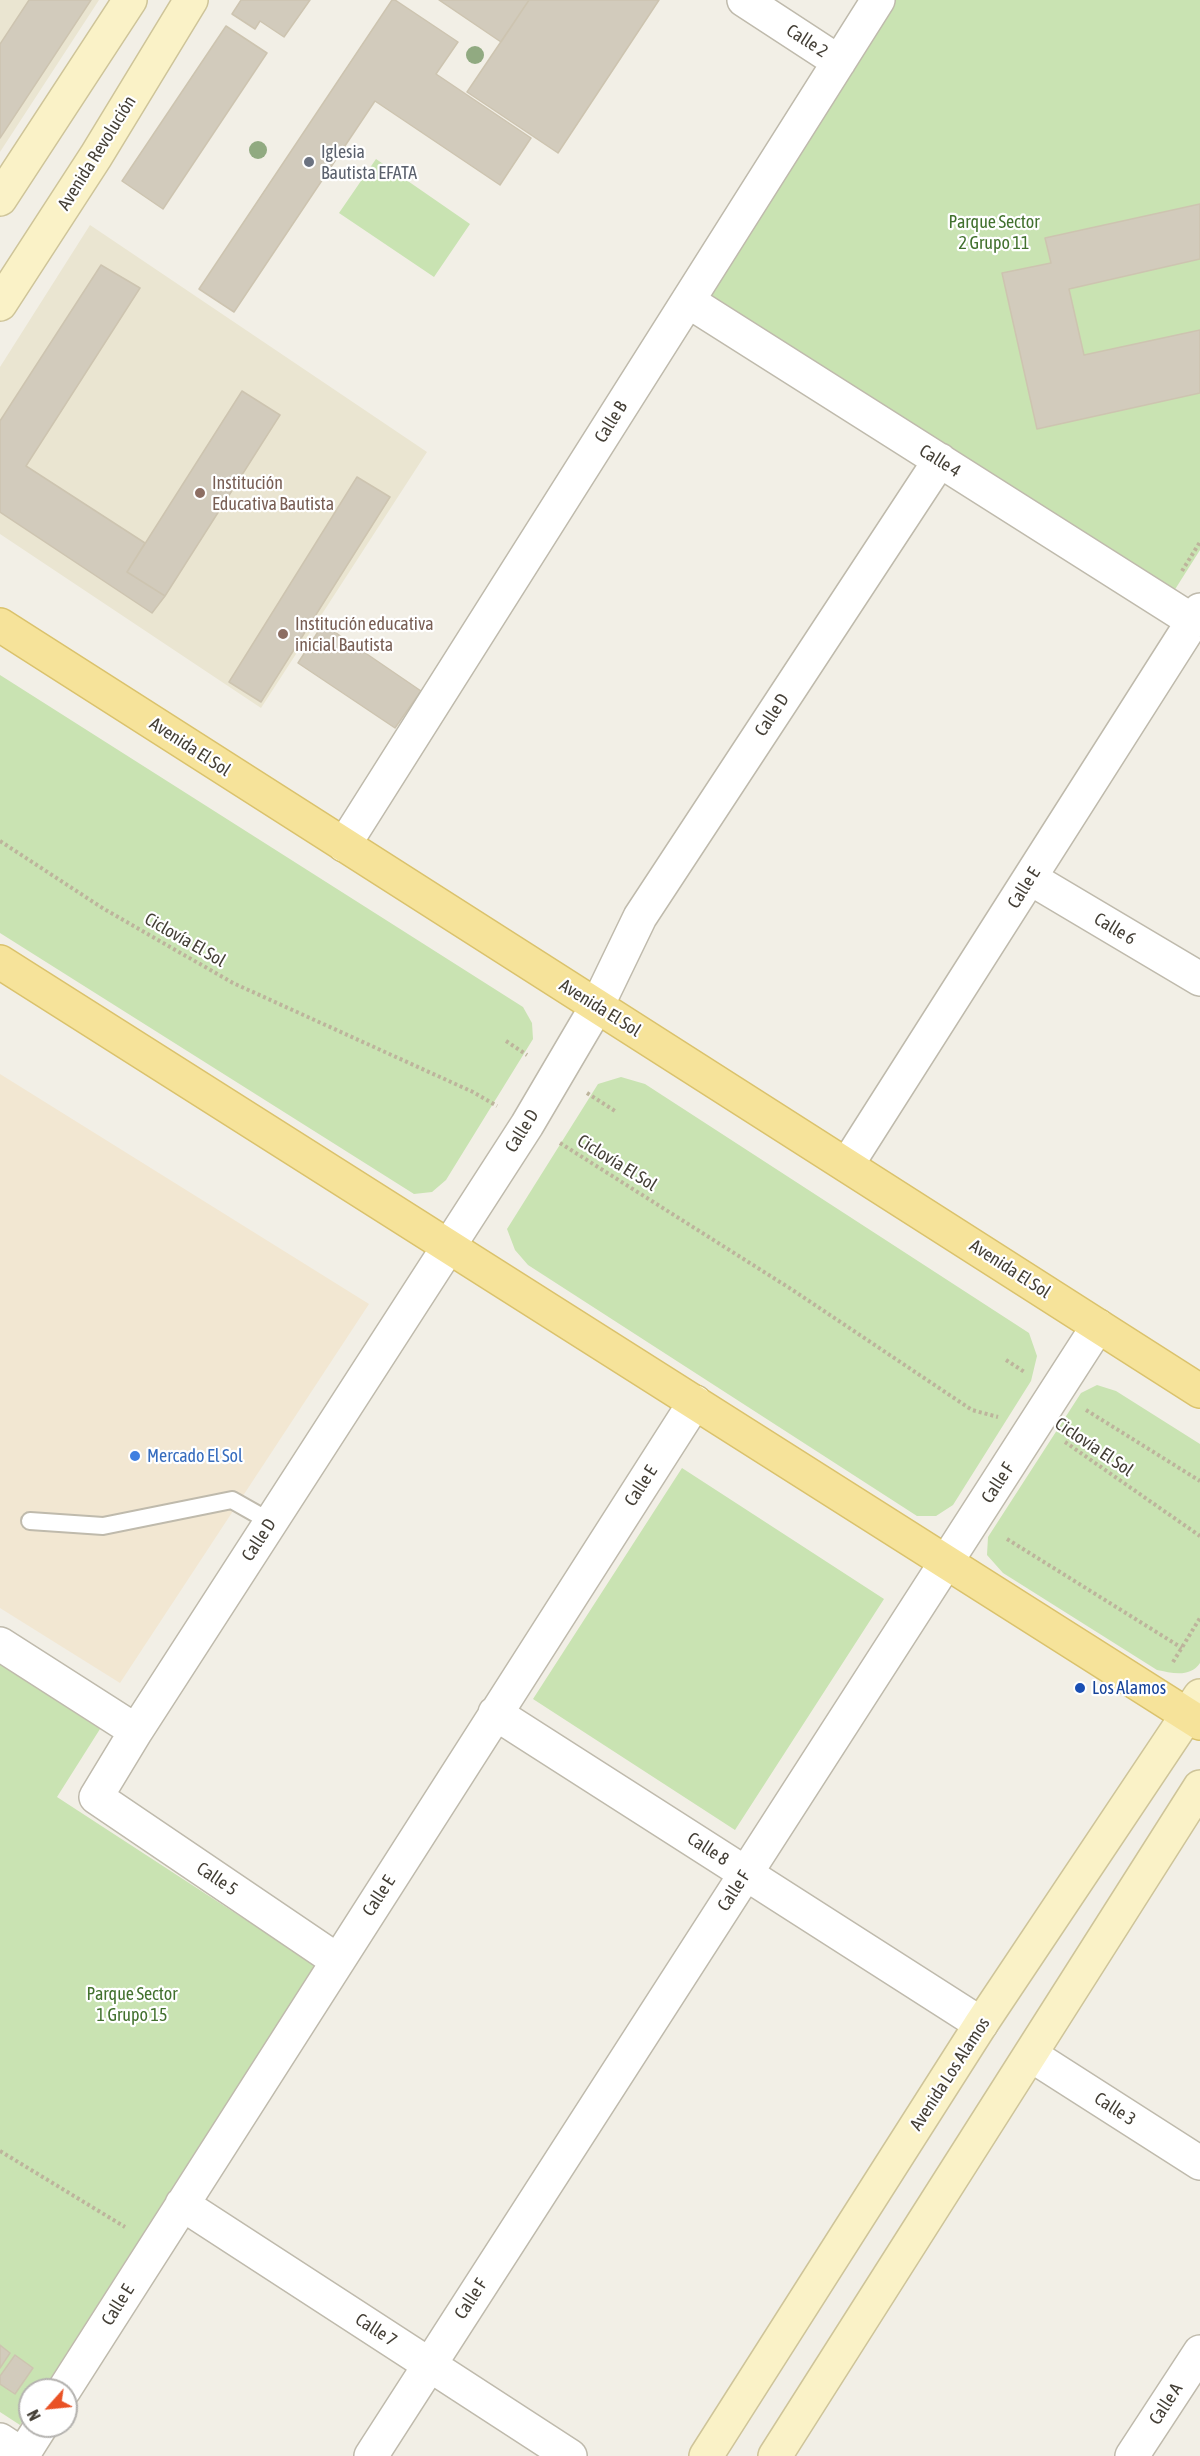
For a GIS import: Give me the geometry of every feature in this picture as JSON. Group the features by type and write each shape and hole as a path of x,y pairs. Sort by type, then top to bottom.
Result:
{"main road":[{"name":"Avenida El Sol","path":"0,625 1200,1391"},
{"path":"0,962 1155,1694 1196,1711"}],"street":[{"path":"0,199 130,0"},
{"name":"Avenida Revolución","path":"0,304 96,156 191,0"},
{"name":"Calle 2","path":"744,0 839,62"},
{"name":"Calle B","path":"344,845 878,0"},
{"name":"Calle 4","path":"688,301 940,460 1196,616"},
{"name":"Calle D","path":"96,1797 136,1731 527,1125 597,1006 640,917 940,460"},
{"name":"Calle E","path":"847,1165 1196,616"},
{"name":"Calle 6","path":"1030,878 1200,980"},
{"name":"Calle F","path":"371,2456 1098,1326"},
{"name":"Calle E","path":"72,2378 694,1402"},
{"path":"0,1644 136,1731"},
{"name":"Avenida Los Alamos","path":"706,2456 981,2024 1196,1711"},
{"name":"Calle 8","path":"495,1713 981,2024"},
{"path":"775,2456 1200,1787"},
{"name":"Calle 5","path":"96,1797 338,1961"},
{"name":"Calle 3","path":"1031,2055 1200,2163"},
{"name":"Calle 7","path":"182,2204 570,2456"},
{"name":"Calle A","path":"1132,2456 1200,2352"},
{"path":"15,2450 28,2438"}],"lane":[{"path":"30,1521 103,1526 232,1500 271,1522"}],"path":[{"path":"1179,576 1200,542"},
{"name":"Ciclovía El Sol","path":"0,841 104,909 233,983 473,1092 584,1157 791,1289 972,1410 1051,1431 1200,1536"},
{"path":"1087,1410 1200,1481"},
{"path":"1007,1539 1182,1648"},
{"path":"1155,1694 1200,1618"},
{"path":"0,2151 156,2246"}],"shaded area":[{"path":"0,0 99,0 0,152"},
{"name":"Institución Educativa Bautista","path":"90,225 427,452 261,708 0,534 0,367"},
{"name":"Mercado El Sol","path":"0,1074 369,1304 120,1683 0,1608"}],"green space":[{"name":"Parque Sector 2 Grupo 11","path":"896,0 1200,0 1200,550 1174,591 711,296"},
{"path":"376,159 470,224 434,277 339,213"},
{"path":"0,675 523,1007 532,1023 533,1039 446,1180 432,1192 414,1194 0,933"},
{"path":"621,1077 645,1084 1029,1333 1037,1356 1031,1381 953,1505 936,1516 917,1516 528,1265 515,1250 507,1229 598,1084"},
{"path":"1097,1385 1116,1391 1200,1444 1200,1663 1186,1673 1157,1670 1003,1573 987,1555 988,1537 1081,1393"},
{"path":"682,1468 884,1599 735,1830 533,1699"},
{"name":"Parque Sector 1 Grupo 15","path":"0,1664 100,1729 57,1797 315,1965 51,2378 18,2378 18,2424 0,2412"}],"building":[{"path":"29,0 91,0 0,138 0,44"},
{"path":"241,0 310,0 284,37 260,21 255,29 232,14"},
{"name":"Iglesia Bautista EFATA","path":"392,0 458,42 436,74 531,138 500,185 375,101 234,312 199,289"},
{"path":"439,0 529,0 501,42"},
{"path":"529,0 659,0 558,153 467,92"},
{"path":"226,26 267,53 163,209 122,181"},
{"path":"1200,204 1200,259 1069,289 1084,355 1200,330 1200,393 1037,429 1002,273 1051,263 1045,238"},
{"path":"101,265 140,288 26,466 145,543 127,572 165,596 152,613 0,512 0,421"},
{"path":"242,391 280,415 165,596 127,572"},
{"path":"357,477 390,497 261,702 229,682"},
{"path":"323,624 421,691 395,728 298,663"},
{"path":"0,2345 10,2353 0,2368"},
{"path":"15,2355 33,2368 26,2378 18,2378 18,2390 15,2394 0,2384 0,2376"}],"place":[{"name":"Iglesia Bautista EFATA","path":"309,162"},
{"name":"Institución Educativa Bautista","path":"200,493"},
{"name":"Institución educativa inicial Bautista","path":"283,634"},
{"name":"Mercado El Sol","path":"135,1456"},
{"name":"Los Alamos","path":"1080,1688"}]}
